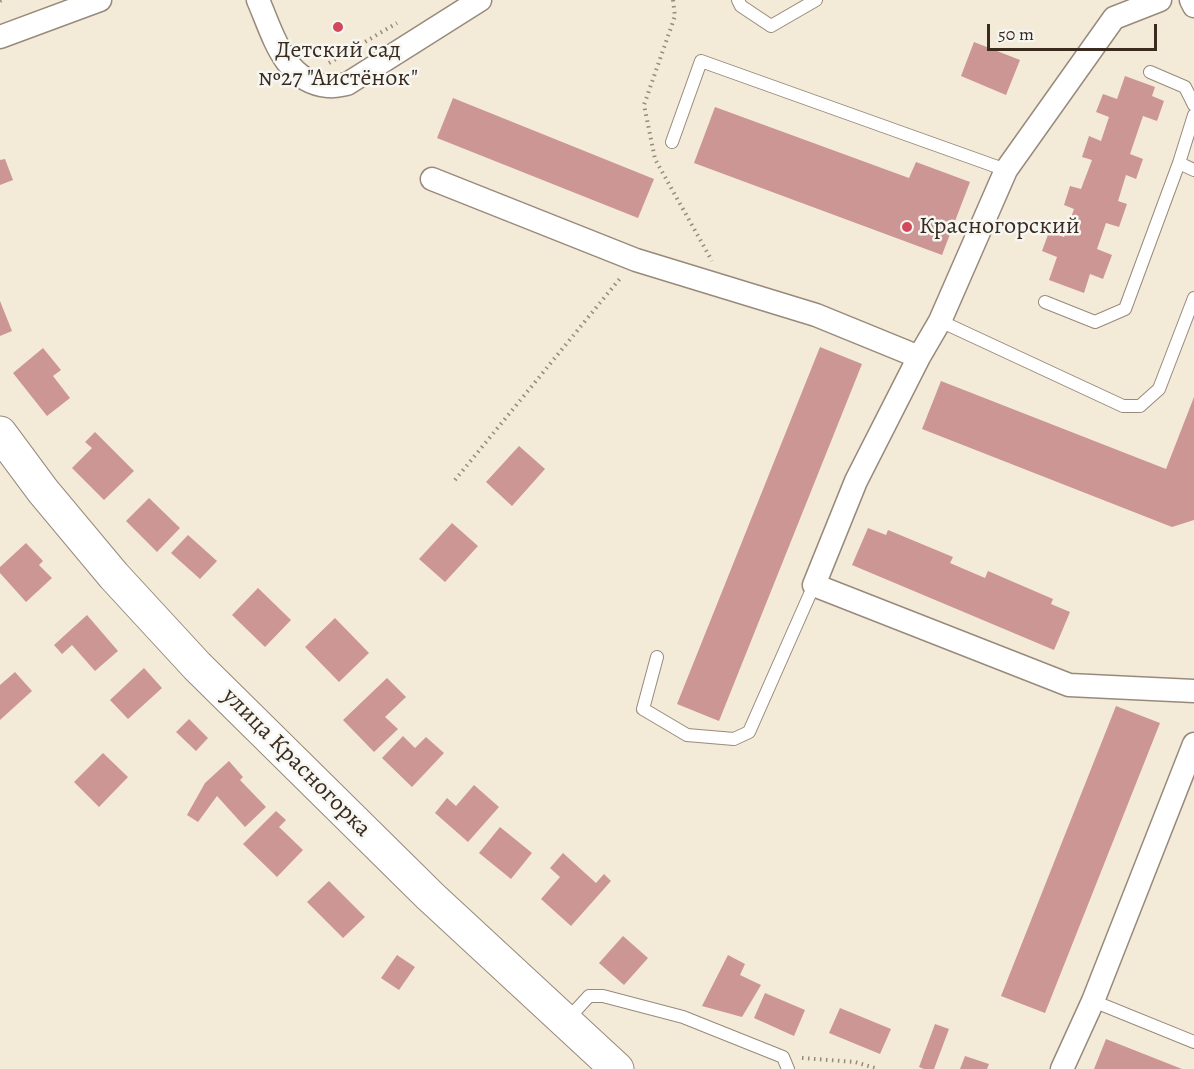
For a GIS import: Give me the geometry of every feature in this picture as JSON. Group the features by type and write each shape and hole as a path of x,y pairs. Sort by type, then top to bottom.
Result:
{"main road":[{"name":"улица Красногорка","path":"0,433 43,491 114,576 197,666 430,896 617,1069"}],"street":[{"path":"258,0 285,61 303,78 328,87 347,84 480,0"},
{"path":"1160,0 1114,18 1006,170 940,321 919,357 856,481 813,585 1068,685 1194,691"},
{"path":"1191,0 1194,6"},
{"path":"0,37 96,1"},
{"path":"432,179 636,260 816,315 919,357"},
{"path":"1062,1069 1093,1001 1194,744"}],"lane":[{"path":"738,0 741,6 771,26 816,0"},
{"path":"672,142 701,61 1006,170"},
{"path":"1150,72 1185,87 1194,105"},
{"path":"1045,302 1095,322 1125,309 1179,163 1194,115"},
{"path":"1179,163 1194,170"},
{"path":"940,321 1124,406 1140,406 1159,389 1194,298"},
{"path":"657,657 643,709 687,735 734,739 749,732 813,585"},
{"path":"566,1022 589,996 603,996 683,1017 783,1057 788,1069"},
{"path":"1093,1001 1194,1042"}],"path":[{"path":"303,78 406,18"},
{"path":"455,480 636,260"},
{"path":"783,1057 855,1062 878,1069"}],"building":[{"path":"974,42 1020,60 1006,95 961,76"},
{"path":"1125,76 1155,87 1152,96 1164,101 1157,121 1143,116 1130,154 1143,159 1136,179 1126,175 1118,201 1127,204 1119,227 1106,223 1097,249 1112,255 1103,279 1090,274 1084,293 1049,280 1057,257 1042,251 1049,232 1064,237 1074,209 1064,205 1070,186 1081,189 1092,160 1082,157 1089,136 1101,141 1109,117 1096,112 1103,94 1117,99"},
{"path":"453,98 654,179 638,218 437,138"},
{"path":"715,107 909,178 916,162 970,182 942,255 694,163"},
{"path":"5,159 13,180 0,185 0,160"},
{"path":"0,301 12,331 0,336"},
{"path":"820,347 862,364 719,721 677,704"},
{"path":"43,348 61,370 53,376 70,398 47,416 13,373"},
{"path":"941,381 1166,469 1194,397 1194,520 1172,527 922,429"},
{"path":"95,432 134,471 104,500 72,468 92,448 85,442"},
{"path":"519,446 545,469 512,506 486,482"},
{"path":"149,498 180,528 157,552 126,521"},
{"path":"452,523 478,546 445,582 419,559"},
{"path":"868,528 886,535 888,530 953,557 950,563 985,578 988,571 1053,599 1051,604 1070,612 1054,650 852,565"},
{"path":"188,535 217,561 200,579 171,553"},
{"path":"26,543 43,561 39,565 52,578 26,602 0,573 0,567"},
{"path":"258,588 291,620 265,647 232,615"},
{"path":"87,615 118,651 95,671 72,645 62,654 54,645"},
{"path":"335,618 369,653 339,682 305,647"},
{"path":"144,668 162,688 128,719 110,700"},
{"path":"15,672 32,691 0,720 0,685"},
{"path":"387,678 406,697 385,717 398,729 374,752 343,720"},
{"path":"1116,706 1160,723 1045,1013 1001,996"},
{"path":"189,719 208,738 196,751 176,732"},
{"path":"403,736 415,748 426,737 444,753 412,787 382,758"},
{"path":"103,753 128,777 99,807 74,782"},
{"path":"229,761 243,777 240,780 266,807 245,827 217,796 198,822 187,815 205,783"},
{"path":"474,785 499,807 468,842 435,813 447,798 456,806"},
{"path":"276,811 286,820 279,827 303,850 277,877 243,844"},
{"path":"500,827 532,853 511,879 479,853"},
{"path":"563,853 596,883 604,874 611,881 571,926 541,899 560,877 550,868"},
{"path":"329,881 365,917 343,938 307,902"},
{"path":"623,936 648,958 624,985 599,963"},
{"path":"397,955 415,967 399,990 381,978"},
{"path":"728,955 745,964 740,975 761,985 742,1017 702,1006"},
{"path":"765,993 805,1010 794,1036 754,1018"},
{"path":"840,1008 891,1029 880,1054 829,1033"},
{"path":"935,1024 949,1029 934,1069 924,1069 919,1067"},
{"path":"1106,1039 1182,1069 1094,1069"},
{"path":"965,1056 989,1064 987,1069 960,1069"}],"place":[{"name":"Детский сад №27 \"Аистёнок\"","path":"338,27"},
{"name":"Красногорский","path":"907,227"}]}
